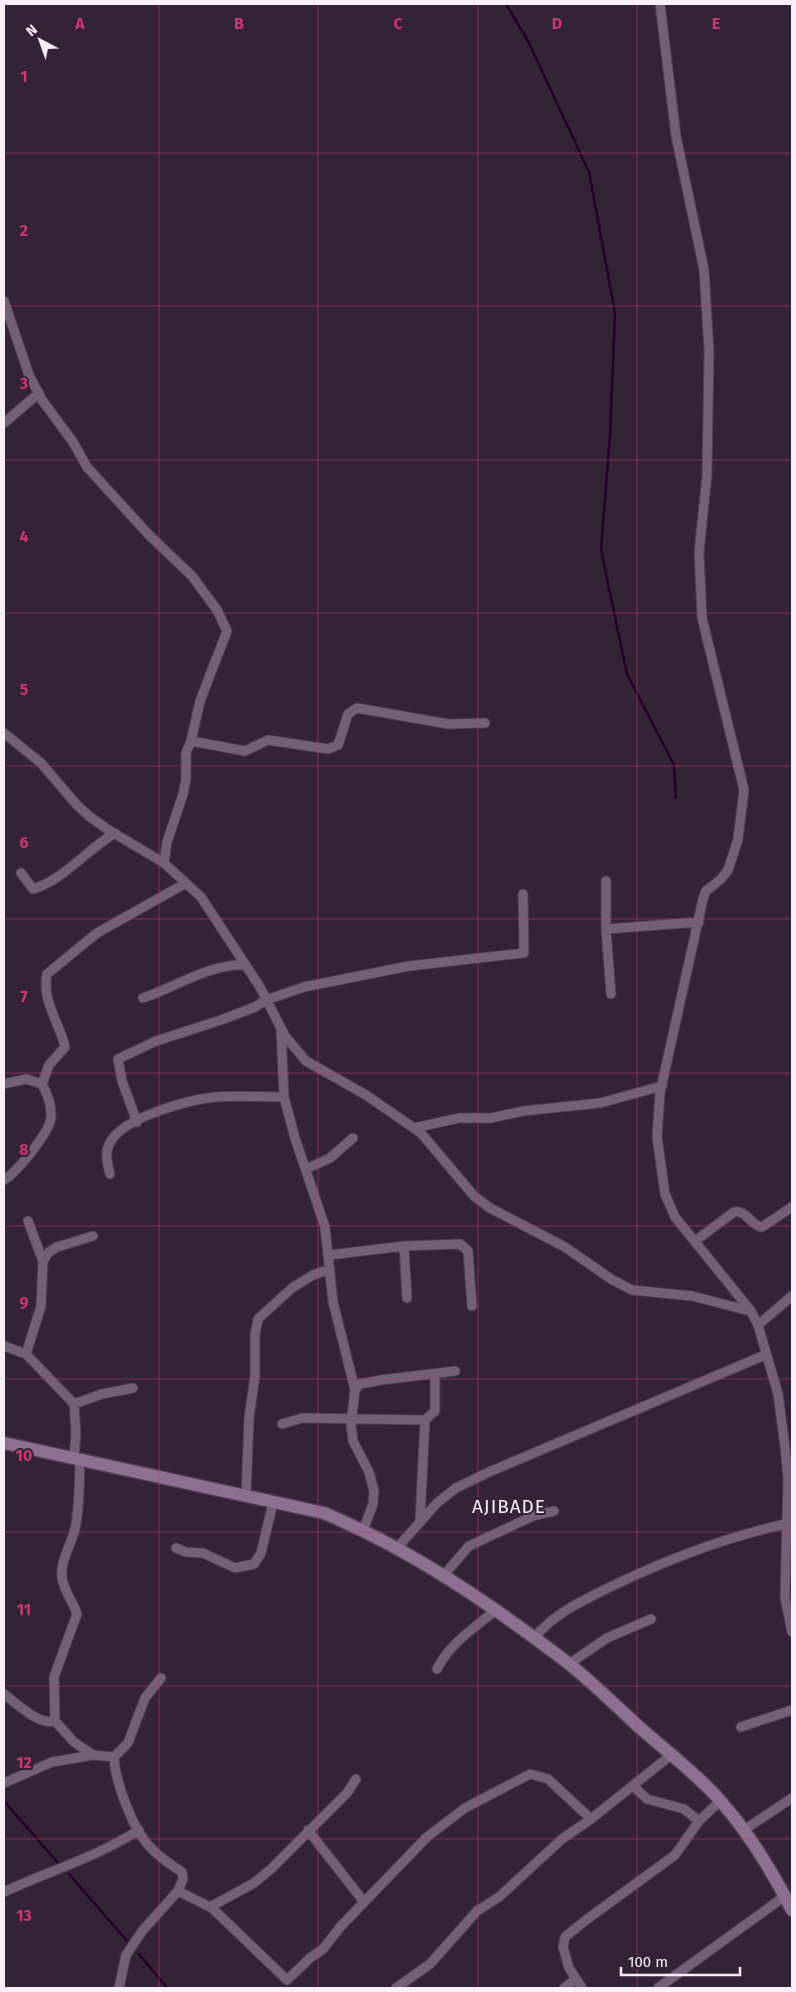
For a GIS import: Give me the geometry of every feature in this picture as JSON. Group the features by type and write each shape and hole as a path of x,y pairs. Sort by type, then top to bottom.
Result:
{"main road":[{"path":"4,1443 324,1513 363,1530 397,1548 496,1610 569,1664 671,1755 720,1801 744,1830 792,1910"}],"street":[{"path":"660,4 676,136 704,270 709,350 707,475 699,552 702,618 744,790 738,839 728,870 706,891 662,1086 657,1137 665,1194 675,1217 751,1311 758,1325 765,1355 778,1394 788,1478 785,1524 789,1534 789,1598 792,1632"},
{"path":"4,301 38,393 73,442 87,466 149,535 192,576 221,617 227,631 200,701 191,741 186,753 184,787 167,842 164,863"},
{"path":"4,423 38,393"},
{"path":"191,741 245,751 268,740 328,749 338,744 348,714 357,708 448,724 485,723"},
{"path":"4,733 41,763 76,804 115,834 164,863 186,883 213,913 260,987 291,1046 306,1061 366,1095 414,1128 431,1143 455,1175 481,1201 506,1217 565,1247 611,1279 632,1290 692,1296 751,1311"},
{"path":"20,873 33,889 46,885 96,844 115,834"},
{"path":"606,881 606,930 611,994"},
{"path":"42,1084 49,1065 65,1048 62,1034 46,993 47,974 97,934 186,883"},
{"path":"137,1122 122,1082 118,1059 156,1041 255,1007 266,1000 304,987 409,966 524,952 523,894"},
{"path":"606,930 699,922"},
{"path":"143,998 205,973 228,966 246,965"},
{"path":"281,1029 284,1097 294,1138 326,1227 334,1302 354,1390 352,1419 354,1441 373,1482 372,1504 363,1530"},
{"path":"4,1084 26,1079 42,1084 50,1099 51,1112 48,1128 19,1167 4,1180"},
{"path":"414,1128 459,1118 491,1118 523,1111 600,1103 662,1086"},
{"path":"110,1174 106,1150 110,1141 117,1132 137,1122 197,1100 217,1097 284,1097"},
{"path":"306,1169 330,1158 353,1138"},
{"path":"695,1242 734,1212 742,1212 758,1226 762,1227 792,1207"},
{"path":"26,1354 41,1306 43,1261 28,1221"},
{"path":"43,1261 49,1252 57,1247 93,1236"},
{"path":"329,1255 404,1246 460,1244 466,1247 468,1251 472,1306"},
{"path":"404,1246 406,1298"},
{"path":"246,1496 249,1418 255,1376 255,1334 258,1319 292,1288 313,1275 330,1269"},
{"path":"758,1325 792,1296"},
{"path":"4,1346 26,1354 74,1404 77,1459 76,1520 74,1532 65,1553 62,1580 77,1614 54,1677 55,1721 74,1742 93,1756"},
{"path":"397,1548 420,1520 456,1488 489,1472 765,1355"},
{"path":"354,1390 360,1384 374,1381 455,1371"},
{"path":"282,1424 302,1418 425,1420 435,1411 436,1374"},
{"path":"74,1404 102,1394 133,1388"},
{"path":"420,1520 425,1420"},
{"path":"782,1432 792,1431"},
{"path":"176,1548 186,1552 203,1553 235,1568 254,1564 261,1553 273,1503"},
{"path":"443,1576 469,1546 533,1516 554,1511"},
{"path":"534,1638 545,1625 561,1612 629,1578 682,1555 785,1524"},
{"path":"437,1670 444,1657 458,1640 496,1610"},
{"path":"569,1664 607,1638 651,1619"},
{"path":"117,1987 126,1955 143,1930 178,1891 183,1879 182,1872 150,1847 139,1830 114,1772 114,1757 128,1743 145,1698 161,1678"},
{"path":"4,1694 40,1719 49,1722 55,1721"},
{"path":"741,1727 792,1710"},
{"path":"396,1988 430,1964 477,1911 499,1897 544,1855 671,1755"},
{"path":"4,1783 52,1762 93,1756 114,1757"},
{"path":"178,1891 210,1907 287,1980 310,1958 323,1949 364,1902 427,1837 465,1808 530,1774 548,1780 591,1819"},
{"path":"210,1907 254,1883 271,1869 347,1793 356,1779"},
{"path":"633,1786 648,1799 684,1809 699,1821"},
{"path":"744,1830 792,1798"},
{"path":"582,1988 569,1968 563,1947 565,1937 674,1855 699,1821 720,1801"},
{"path":"4,1892 38,1876 90,1858 139,1830"},
{"path":"308,1830 364,1902"},
{"path":"658,1988 785,1896"},
{"path":"564,1988 576,1979"}],"waterway":[{"path":"506,4 528,41 589,172 615,313 610,435 601,550 627,674 674,765 676,798"},
{"path":"4,1801 59,1864"},
{"path":"69,1874 127,1941"},
{"path":"139,1954 167,1988"}],"district":[{"name":"AJIBADE","path":"509,1506"}]}
